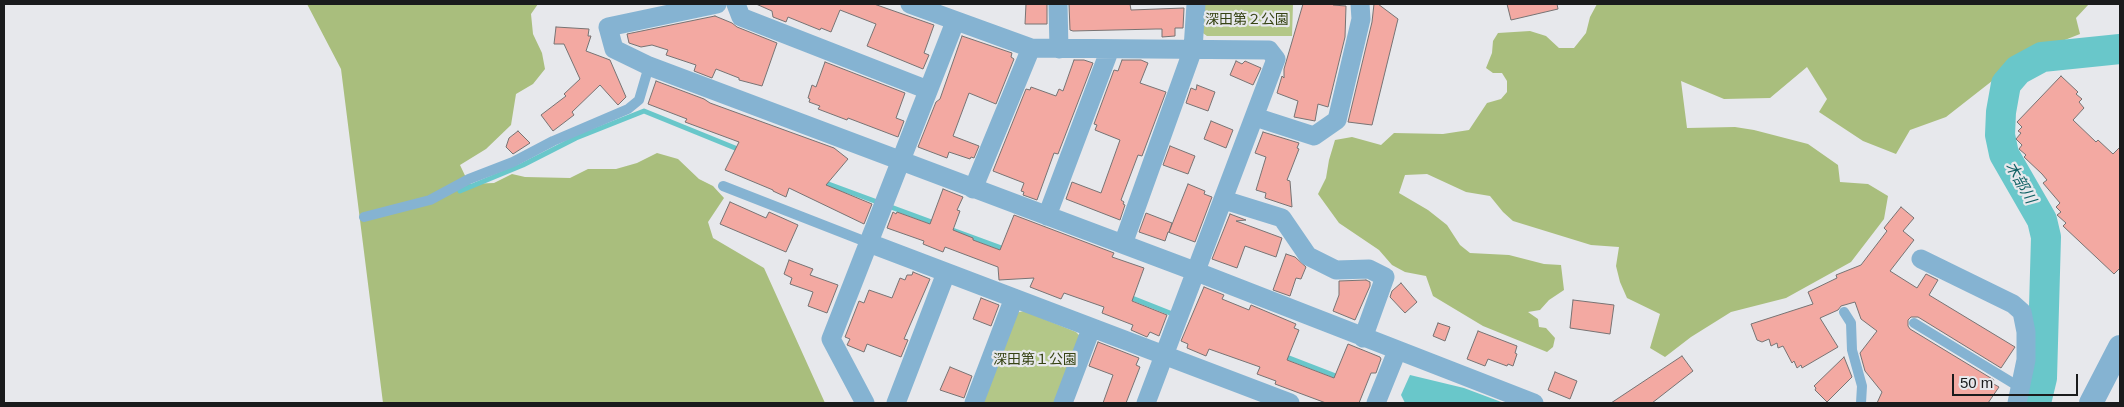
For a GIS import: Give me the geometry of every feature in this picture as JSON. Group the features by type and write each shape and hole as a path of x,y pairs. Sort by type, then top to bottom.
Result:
{"street":[{"path":"717,4 608,28 614,49 649,66 1197,272 1534,403"},
{"path":"736,4 741,16 928,90"},
{"path":"910,4 955,22 1031,48 1269,50 1276,60 1146,403"},
{"path":"1058,4 1059,49"},
{"path":"1122,244 1193,49 1196,4"},
{"path":"1255,117 1314,136 1337,120 1361,19 1360,4"},
{"path":"866,403 832,340 955,22"},
{"path":"974,189 1031,48"},
{"path":"1047,216 1110,49"},
{"path":"1224,200 1282,218 1308,256 1336,270 1369,269 1385,277 1363,338"},
{"path":"869,242 1091,329 1290,403"},
{"path":"1921,259 2013,304 2022,312 2026,332 2026,360 2019,396"},
{"path":"896,403 946,273"},
{"path":"974,403 1014,298"},
{"path":"1063,403 1091,329"},
{"path":"2091,403 2120,347"},
{"path":"1376,403 1397,351"}],"lane":[{"path":"364,217 430,200 469,179 512,162 553,140 628,109 639,100 649,66"},
{"path":"723,186 869,242"},
{"path":"1844,312 1851,323 1852,350 1862,386 1861,403"},
{"path":"1914,324 2019,396"}],"green space":[{"path":"307,4 538,4 531,14 533,34 542,53 545,69 533,84 516,94 511,125 486,149 460,165 469,184 494,183 512,174 525,177 570,178 588,169 616,169 637,163 657,153 678,159 699,179 713,186 724,198 708,222 713,238 764,268 825,403 383,403 341,69"},
{"name":"深田第２公園","path":"1202,4 1293,4 1292,36 1207,36 1200,31"},
{"path":"1597,4 2089,4 2076,18 2080,34 2024,56 1946,117 1910,130 1896,154 1863,141 1819,112 1827,99 1807,67 1770,98 1724,99 1681,81 1687,128 1735,127 1808,144 1838,165 1840,182 1868,184 1888,196 1884,219 1851,262 1786,298 1731,312 1691,337 1665,357 1650,348 1660,314 1627,298 1620,282 1616,266 1619,247 1591,245 1513,221 1490,196 1466,192 1427,174 1405,175 1399,193 1428,210 1447,225 1460,245 1470,253 1509,255 1544,264 1561,265 1564,290 1549,300 1540,310 1528,312 1538,319 1539,327 1546,328 1555,338 1553,347 1547,352 1483,326 1433,296 1426,276 1405,272 1392,265 1379,250 1339,223 1318,194 1326,178 1335,140 1352,137 1381,145 1394,133 1443,134 1469,130 1487,103 1501,99 1507,92 1507,81 1502,73 1493,73 1486,68 1492,53 1493,41 1498,33 1530,31 1546,36 1559,48 1574,48 1586,33 1590,17"},
{"name":"深田第１公園","path":"1024,311 1076,332 1081,337 1055,403 981,403 1015,313"}],"water":[{"path":"1410,375 1464,388 1504,403 1405,403 1401,395"}],"building":[{"path":"756,4 874,4 934,25 924,53 929,55 923,69 867,46 876,24 840,10 831,32 821,28 820,30 788,17 786,22 773,17 772,11"},
{"path":"1026,4 1047,4 1047,24 1025,24"},
{"path":"1069,4 1130,4 1131,10 1184,8 1183,28 1175,28 1175,36 1162,37 1162,29 1073,31 1070,30"},
{"path":"1303,4 1346,6 1345,37 1328,107 1318,104 1315,121 1294,117 1298,101 1277,93 1282,76 1284,78 1284,69"},
{"path":"1374,4 1378,4 1398,19 1372,125 1348,122 1372,22"},
{"path":"1507,4 1557,4 1558,9 1511,20"},
{"path":"715,16 777,43 762,86 739,80 739,78 716,69 712,78 694,71 696,65 666,55 668,50 652,45 641,47 629,43 627,34"},
{"path":"556,27 589,29 588,36 591,36 586,51 610,60 626,97 618,105 600,85 572,112 574,115 553,131 541,115 566,96 564,94 580,79 564,44 554,44"},
{"path":"962,36 1012,53 1011,57 1014,59 996,104 969,93 953,136 979,146 974,158 971,157 970,159 949,152 947,158 918,147 936,102 940,99"},
{"path":"1074,60 1084,60 1093,63 1058,154 1054,153 1037,200 1023,195 1024,192 1021,191 1024,183 993,171 1026,89 1030,90 1031,87 1056,96 1059,89 1063,91"},
{"path":"1122,60 1141,60 1148,63 1140,83 1166,92 1142,156 1138,155 1121,200 1125,205 1120,220 1066,199 1072,182 1101,193 1120,140 1095,130 1097,125 1094,124 1114,70 1118,71"},
{"path":"1236,61 1242,64 1245,61 1261,68 1253,85 1230,75"},
{"path":"825,62 905,93 896,118 904,121 898,137 818,109 820,106 809,102 810,99 808,98 812,85 816,87"},
{"path":"2061,76 2078,92 2076,94 2082,99 2079,102 2084,108 2073,120 2096,142 2098,140 2113,154 2120,147 2120,268 2114,274 2063,226 2066,223 2057,215 2061,212 2056,207 2060,203 2043,183 2047,180 2024,157 2026,155 2019,149 2022,145 2016,139 2021,133 2018,131 2022,127 2017,122"},
{"path":"656,81 710,103 834,148 848,159 826,185 872,204 864,224 789,188 786,197 725,170 739,142 685,122 687,119 648,104"},
{"path":"1197,85 1215,92 1208,111 1186,103 1191,88 1196,90"},
{"path":"1211,121 1233,130 1226,148 1204,139"},
{"path":"518,131 530,143 513,154 506,147 509,138"},
{"path":"1263,132 1299,143 1297,148 1299,149 1287,180 1290,181 1292,207 1265,198 1266,193 1256,190 1266,157 1255,153"},
{"path":"1170,146 1195,156 1188,174 1163,165"},
{"path":"1188,184 1205,191 1204,194 1212,197 1195,242 1168,232 1165,241 1139,232 1146,213 1172,223 1169,232"},
{"path":"943,189 963,197 957,210 960,211 953,230 973,238 973,240 1000,250 1014,215 1114,253 1112,257 1144,268 1132,301 1167,315 1159,336 1150,332 1147,337 1131,330 1133,325 1102,313 1104,307 1064,293 1061,299 1030,287 1034,278 999,280 998,267 945,247 943,252 923,244 924,241 887,228 893,212 930,224"},
{"path":"730,202 766,218 769,212 798,225 786,252 720,224"},
{"path":"1901,207 1914,218 1903,231 1914,240 1890,271 1917,288 1926,274 1938,280 1929,295 2015,347 2001,368 1918,317 1911,317 1908,320 1910,329 1994,380 1992,383 1999,387 1988,403 1877,403 1882,392 1865,371 1860,353 1877,331 1861,319 1855,302 1841,306 1838,310 1820,318 1838,347 1802,368 1801,365 1797,368 1794,361 1792,363 1783,346 1778,348 1777,343 1771,346 1769,339 1762,342 1757,340 1751,324 1813,304 1808,292 1837,278 1836,275 1861,265 1887,231 1884,228"},
{"path":"1230,214 1246,220 1236,221 1282,238 1276,257 1245,246 1237,268 1212,259"},
{"path":"1286,254 1295,257 1306,267 1301,279 1296,278 1290,296 1273,290"},
{"path":"789,260 813,269 810,275 838,285 827,313 808,306 813,292 790,284 792,278 784,274"},
{"path":"913,272 930,279 904,339 908,340 901,357 867,344 864,352 847,345 850,339 845,337 859,301 864,303 869,290 892,298 900,278 905,280 907,275 912,275"},
{"path":"1366,280 1370,282 1370,286 1355,320 1333,311 1339,295 1339,281"},
{"path":"1401,283 1417,302 1405,313 1390,297 1392,291"},
{"path":"1204,287 1224,295 1222,299 1249,310 1251,305 1296,324 1294,328 1299,330 1287,360 1334,378 1348,344 1380,357 1376,373 1371,373 1359,403 1326,403 1275,384 1276,381 1257,374 1260,367 1209,349 1206,356 1187,348 1188,344 1181,341"},
{"path":"981,298 999,305 991,326 973,319"},
{"path":"1573,300 1614,305 1610,334 1570,328"},
{"path":"1438,323 1450,327 1445,341 1433,336"},
{"path":"1478,331 1517,346 1515,353 1517,354 1513,366 1508,364 1507,366 1488,359 1485,366 1467,359"},
{"path":"1098,342 1139,358 1136,365 1140,367 1126,403 1103,403 1113,375 1089,366"},
{"path":"1682,356 1693,371 1652,403 1611,403"},
{"path":"1844,357 1852,377 1827,402 1815,390 1814,386"},
{"path":"950,367 972,376 964,398 940,390"},
{"path":"1555,372 1577,381 1570,399 1548,390"}],"waterway":[{"name":"木部川","path":"2036,403 2042,378 2046,237 2042,220 2004,154 2000,135 2001,112 2006,84 2018,70 2042,57 2120,49"},
{"path":"460,191 523,165 576,138 644,111 740,150"},
{"path":"823,182 937,224"},
{"path":"947,228 1007,250"},
{"path":"1127,296 1175,315"},
{"path":"1284,356 1341,378"}]}
